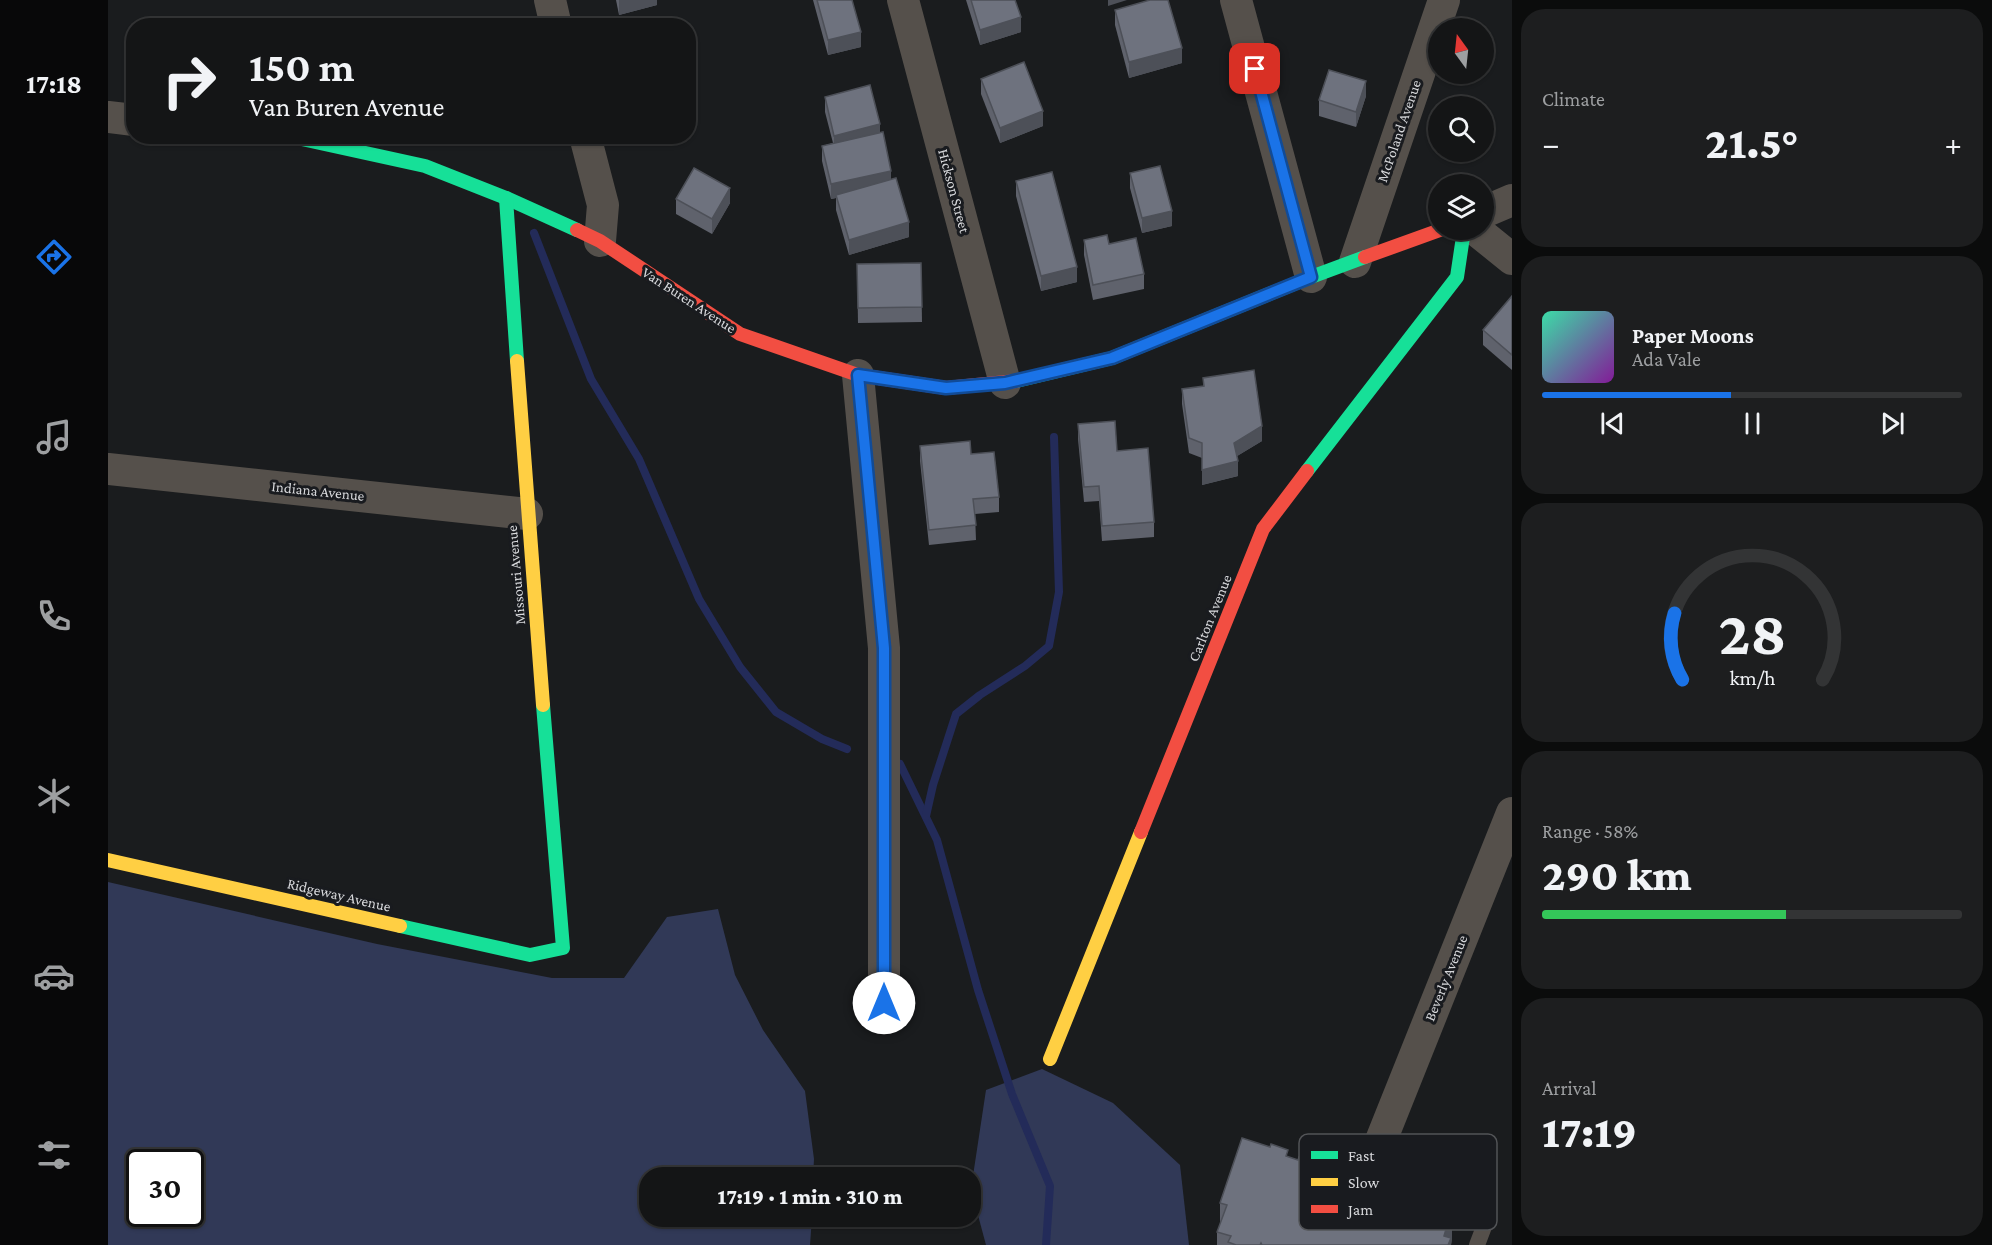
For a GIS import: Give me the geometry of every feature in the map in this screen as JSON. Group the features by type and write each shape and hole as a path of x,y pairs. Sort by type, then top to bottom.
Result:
{"street":[{"path":"550,0 554,18"},
{"name":"Hickson Street","path":"903,0 1005,383"},
{"path":"1236,0 1311,277"},
{"name":"McPoland Avenue","path":"1355,262 1444,0"},
{"path":"108,117 126,119"},
{"name":"Van Buren Avenue","path":"325,144 425,166 506,198 600,241 740,334 858,375 946,388 1005,383 1112,358 1311,277 1428,235"},
{"path":"587,144 603,205 600,241"},
{"name":"Missouri Avenue","path":"506,198 527,514 564,948"},
{"path":"1494,208 1512,200"},
{"name":"Carlton Avenue","path":"1050,1059 1263,529 1457,277 1463,240"},
{"path":"1488,240 1512,259"},
{"path":"858,375 884,648 884,1003"},
{"name":"Indiana Avenue","path":"108,469 527,514"},
{"name":"Beverly Avenue","path":"1384,1134 1512,813"},
{"name":"Ridgeway Avenue","path":"108,860 530,955 564,948"}],"lane":[{"path":"1477,1245 1483,1230"}],"shaded area":[{"path":"108,882 377,944 552,978 624,978 667,917 718,909 735,975 763,1030 805,1091 814,1167 639,1167 639,1227 811,1227 810,1245 108,1245"},
{"path":"1042,1069 1113,1103 1180,1165 1189,1245 986,1245 981,1226 981,1167 974,1167 986,1090"}],"building":[{"path":"817,0 852,0 861,32 828,40"},
{"path":"971,0 1015,0 1021,17 980,30"},
{"path":"1150,0 1168,0 1182,48 1129,62 1115,10"},
{"path":"1024,62 1043,111 1000,128 981,79"},
{"path":"1329,70 1366,81 1356,112 1319,100"},
{"path":"870,85 880,124 834,136 825,97"},
{"path":"883,132 891,171 831,184 822,146"},
{"path":"1160,166 1172,211 1142,218 1130,173"},
{"path":"694,168 730,188 712,219 676,199"},
{"path":"1052,172 1077,267 1041,276 1016,181"},
{"path":"896,178 909,222 849,240 836,195"},
{"path":"1107,235 1109,244 1136,238 1144,274 1093,285 1084,240"},
{"path":"921,263 922,307 858,308 857,264"},
{"path":"1512,296 1512,355 1483,330"},
{"path":"1254,370 1262,426 1234,443 1238,461 1202,470 1202,443 1189,438 1182,389 1204,386 1203,378"},
{"path":"1115,421 1117,451 1148,448 1154,522 1102,526 1099,486 1084,487 1078,424"},
{"path":"970,441 971,454 994,452 999,497 973,499 976,525 929,530 920,446"},
{"path":"1242,1138 1270,1147 1271,1144 1288,1150 1286,1156 1298,1160 1299,1157 1299,1230 1446,1230 1444,1236 1451,1238 1448,1245 1262,1245 1261,1243 1260,1245 1236,1245 1228,1242 1231,1236 1217,1232 1227,1205 1220,1203"}],"waterway":[{"path":"534,233 591,379 639,459 699,599 740,667 776,712 822,739 847,749"},
{"path":"926,816 933,785 956,714 980,695 1025,666 1049,646 1059,592 1054,437"},
{"path":"900,764 937,840 978,990 1012,1094 1050,1186 1046,1245"}],"traffic: fast":[{"path":"325,144 425,166 506,198 577,230"},
{"path":"506,198 517,361"},
{"path":"1307,471 1457,277 1463,240"},
{"path":"1016,381 1112,358 1365,257"},
{"path":"400,926 530,955 563,948 543,705"}],"traffic: slow":[{"path":"517,361 543,705"},
{"path":"1050,1059 1141,832"},
{"path":"108,860 400,926"}],"traffic: jam":[{"path":"577,230 600,241 740,334 858,375 946,388 1016,381"},
{"path":"1365,257 1428,234"},
{"path":"1141,832 1263,529 1307,471"}],"route":[{"path":"884,1003 884,648 858,375 946,388 1005,383 1112,358 1311,277 1255,69"}]}
